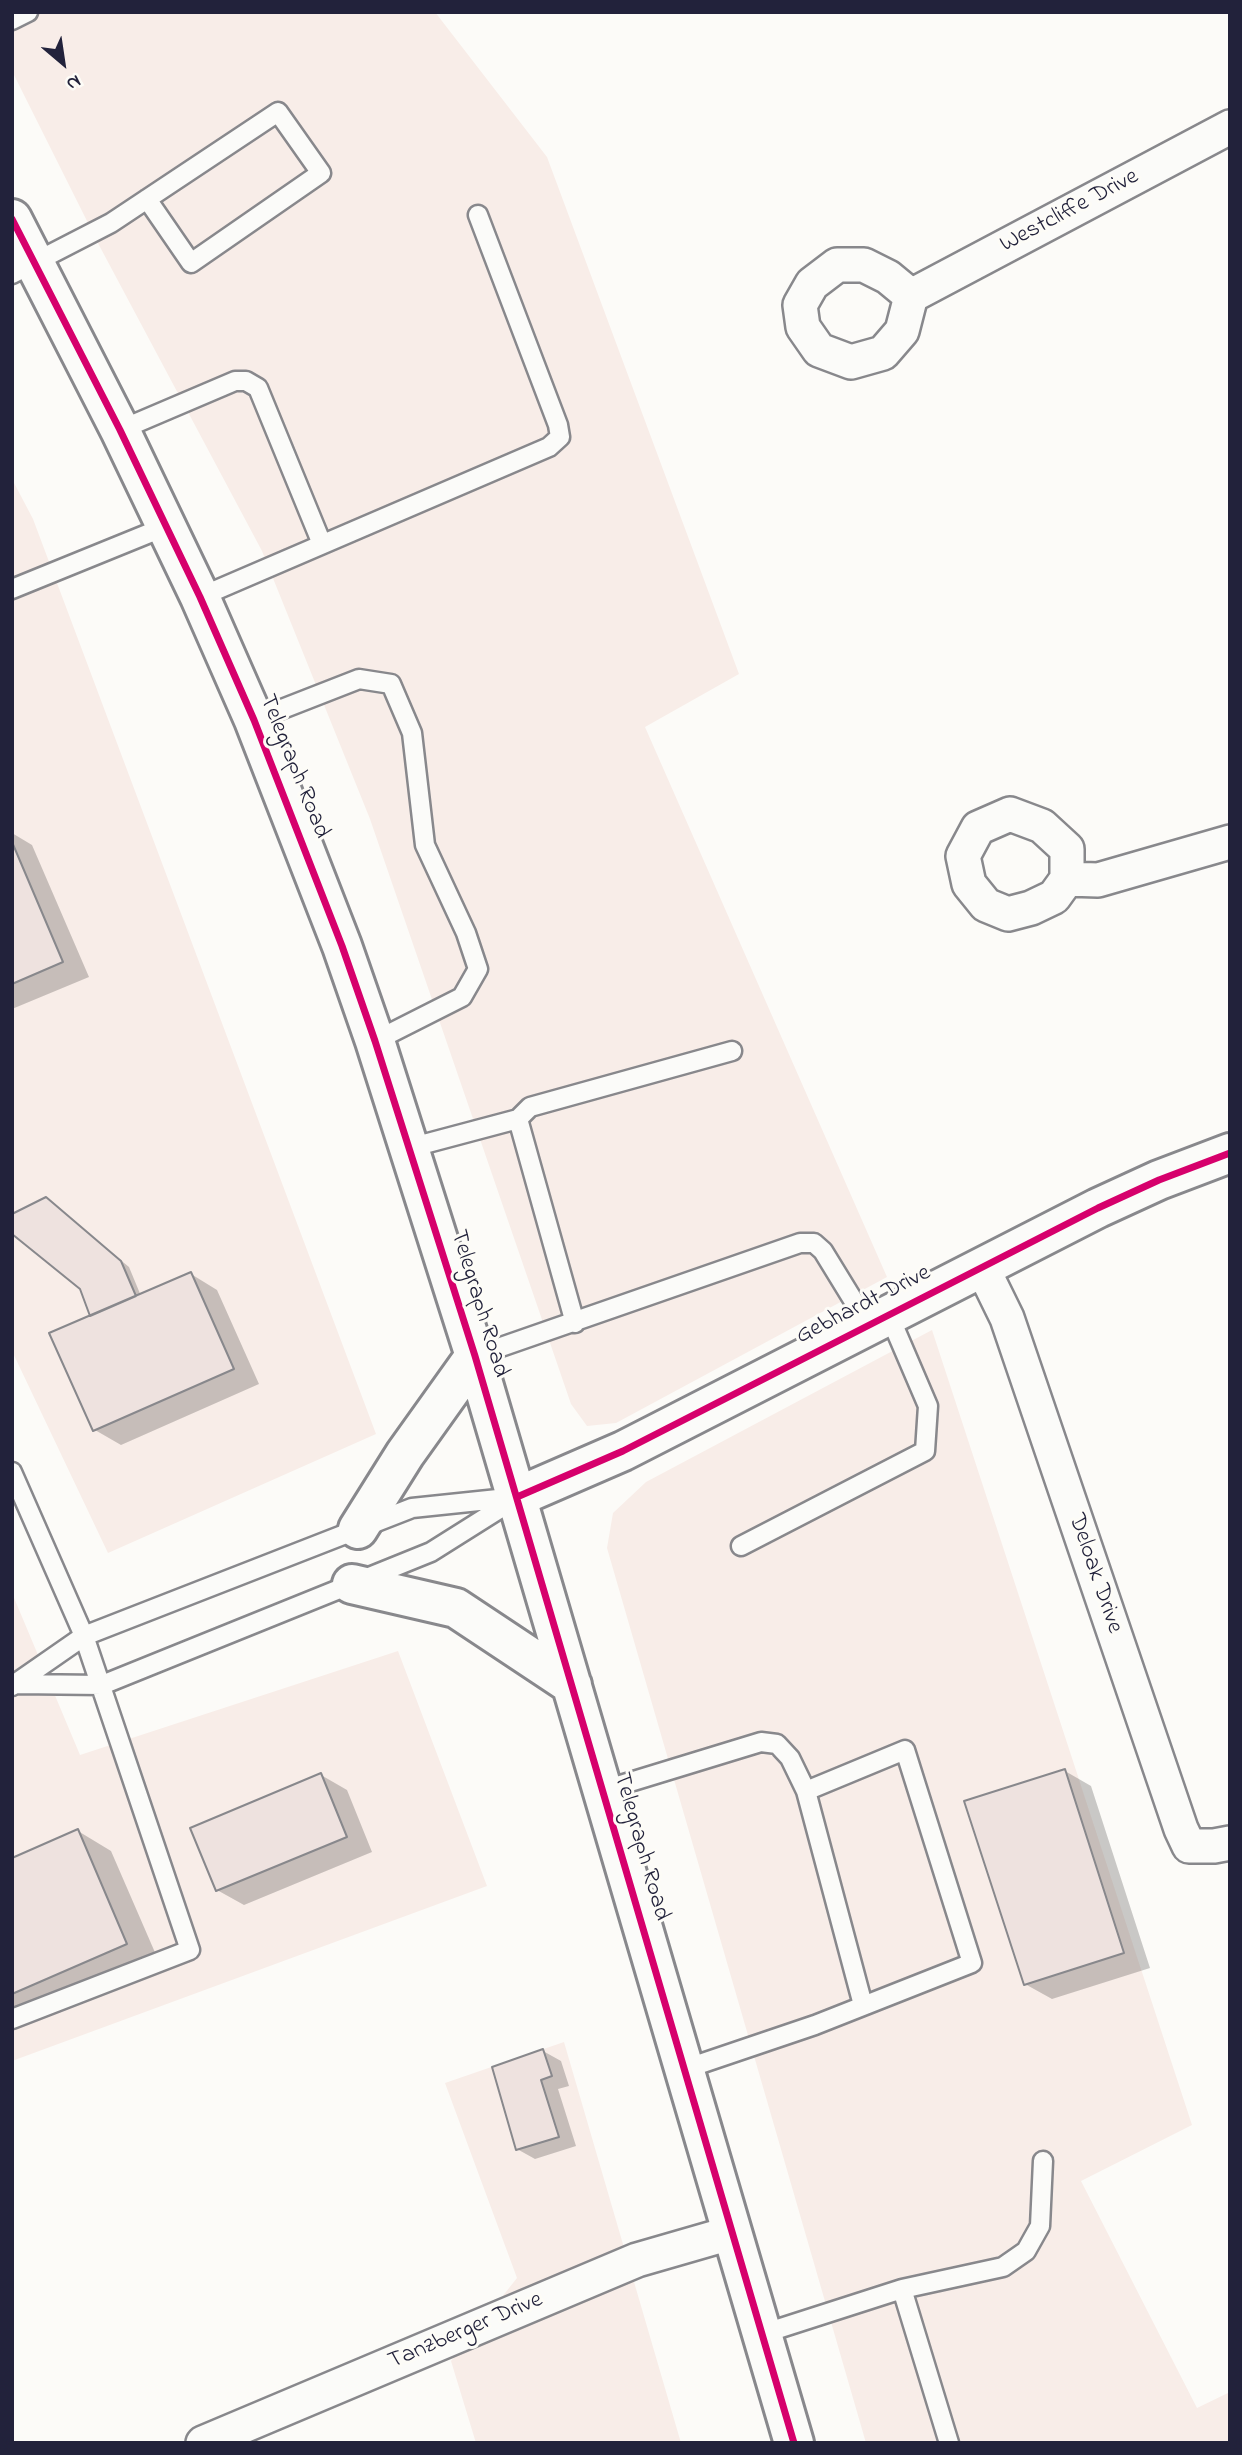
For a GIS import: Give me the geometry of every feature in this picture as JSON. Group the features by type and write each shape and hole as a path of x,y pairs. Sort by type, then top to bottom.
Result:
{"main road":[{"name":"Telegraph Road","path":"12,219 24,269 120,430 200,597 254,720 342,946 475,1356 794,2443"},
{"name":"Gebhardt Drive","path":"517,1497 624,1451 1122,1197 1230,1153"},
{"path":"358,1529 405,1454 475,1356"},
{"path":"352,1584 456,1608 572,1685"}],"street":[{"name":"Westcliffe Drive","path":"911,296 1230,127"},
{"path":"1067,879 1098,880 1230,842"},
{"name":"Deloak Drive","path":"982,1267 1007,1318 1181,1829 1189,1846 1230,1843"},
{"name":"Tanzberger Drive","path":"203,2443 637,2260 734,2232"}],"lane":[{"path":"12,20 28,12"},
{"path":"24,269 111,223 278,112 321,173 191,263 147,200"},
{"path":"200,597 549,447 560,437 558,425 478,215"},
{"path":"120,430 235,381 246,381 258,387 322,544"},
{"path":"12,590 167,526"},
{"path":"254,720 359,679 391,684 412,733 425,845 467,933 478,969 462,997 375,1041"},
{"path":"409,1148 518,1119 530,1107 732,1051"},
{"path":"518,1119 575,1323"},
{"path":"475,1356 800,1243 814,1243 879,1320 928,1406 925,1451 741,1546"},
{"path":"12,1472 84,1636 190,1950 12,2019"},
{"path":"15,1685 84,1636 412,1508 517,1497"},
{"path":"15,1685 102,1685 430,1552 517,1497"},
{"path":"604,1790 761,1742 777,1744 790,1759 806,1791 863,2005"},
{"path":"685,2069 815,2025 972,1963 905,1750 806,1791"},
{"path":"762,2334 902,2289 1003,2267 1026,2250 1040,2226 1043,2161"},
{"path":"902,2289 950,2443"}],"shaded area":[{"path":"12,12 435,12 547,157 739,674 645,727 887,1277 616,1423 587,1426 571,1404 370,819 262,551 100,247 12,71"},
{"path":"12,479 33,519 376,1434 108,1553 12,1351"},
{"path":"932,1330 1192,2125 1081,2181 1197,2408 1230,2392 1230,2443 866,2443 607,1548 613,1513 646,1482"},
{"path":"12,1593 80,1755 398,1651 487,1886 12,2061"},
{"path":"564,2042 681,2443 476,2443 451,2361 517,2278 445,2083"}],"building":[{"path":"12,842 63,962 12,984"},
{"path":"46,1197 121,1261 136,1296 90,1316 80,1289 12,1234 12,1214"},
{"path":"191,1272 234,1369 93,1431 49,1333"},
{"path":"1065,1769 1124,1953 1024,1985 964,1801"},
{"path":"321,1773 347,1837 216,1891 190,1828"},
{"path":"78,1829 127,1944 12,1994 12,1858"},
{"path":"543,2049 552,2076 541,2080 559,2137 516,2150 492,2067"}],"cycle path":[{"path":"12,219 120,430 200,597 254,720 342,946 475,1356 794,2443"},
{"path":"517,1497 623,1451 1098,1208 1159,1180 1230,1153"}]}
